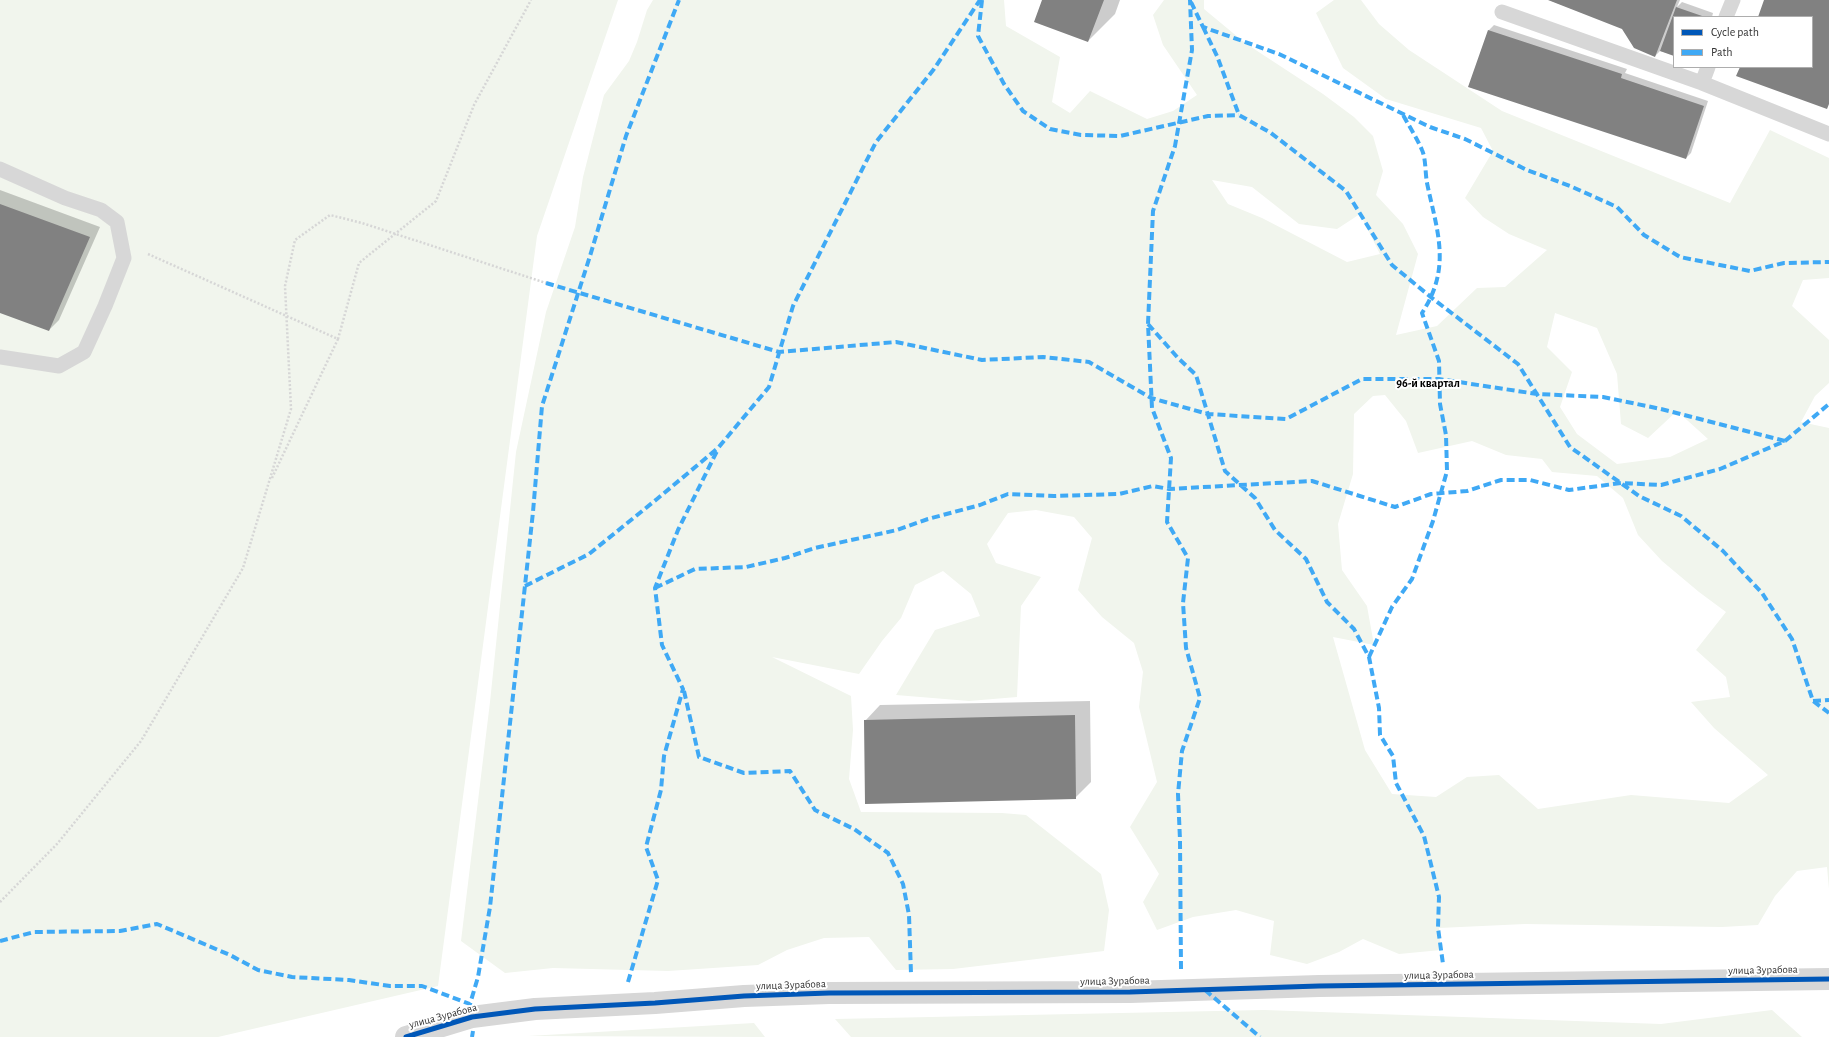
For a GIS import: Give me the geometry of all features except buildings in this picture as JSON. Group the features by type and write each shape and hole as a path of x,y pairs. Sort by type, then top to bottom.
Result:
{"street":[{"name":"улица Зурабова","path":"406,1037 480,1016 534,1009 655,1003 744,996 836,993 1130,992 1319,986 1829,979"}],"lane":[{"path":"1726,16 1733,0"},
{"path":"1502,12 1702,83 1829,134"},
{"path":"1702,83 1708,68"},
{"path":"0,169 59,195 101,210 117,222 124,258 106,306 84,352 58,366 0,357"}],"path":[{"path":"268,486 338,339 359,263 436,201 474,105 532,0"},
{"path":"0,902 57,844 141,741 243,568 291,409 285,286 295,240 330,215 362,223 546,283"},
{"path":"121,242 338,339"}],"shaded area":[{"path":"0,0 618,0 537,236 438,986 218,1037 0,1037"},
{"path":"653,0 1004,0 1006,26 1060,57 1052,102 1070,113 1090,91 1147,119 1173,111 1197,95 1163,45 1153,15 1164,0 1204,0 1204,9 1245,43 1323,94 1354,117 1373,136 1383,171 1376,195 1403,224 1418,254 1396,335 1437,326 1477,288 1505,287 1547,250 1509,234 1483,217 1465,198 1493,151 1481,128 1386,99 1343,68 1316,13 1334,0 1361,0 1379,24 1409,50 1502,111 1730,203 1770,130 1829,158 1829,278 1803,280 1792,306 1829,340 1829,383 1815,396 1801,422 1829,428 1829,889 1827,867 1797,871 1775,896 1758,925 1722,927 1525,924 1439,928 1441,950 1399,954 1363,939 1339,952 1307,964 1270,955 1274,921 1236,910 1193,917 1157,930 1143,902 1159,874 1130,827 1157,782 1139,707 1143,672 1134,643 1102,617 1078,590 1092,538 1074,517 1036,510 1008,513 987,544 996,563 1041,577 1021,606 1017,697 969,701 896,695 935,630 980,616 971,594 943,571 915,585 901,618 882,641 859,674 772,657 851,696 853,730 849,779 861,812 1002,813 1026,815 1101,874 1109,910 1104,951 953,969 896,970 869,937 824,938 787,950 758,965 668,971 553,968 505,973 461,941 490,702 516,452 546,312 575,227 583,177 604,95 629,61 637,42 647,10","holes":["1212,180 1252,187 1299,224 1337,229 1360,214 1380,254 1347,262 1262,218 1228,204","1555,313 1597,328 1617,374 1621,424 1648,438 1677,411 1708,439 1670,457 1617,464 1577,434 1560,407 1572,372 1547,347","1385,395 1406,421 1418,453 1472,441 1506,455 1542,459 1552,472 1597,476 1623,498 1638,535 1662,561 1726,612 1696,650 1726,677 1730,697 1691,702 1714,728 1768,775 1729,803 1631,795 1538,809 1499,775 1467,777 1436,797 1392,794 1365,750 1333,637 1374,645 1367,606 1342,570 1338,524 1353,474 1354,414 1373,396"]},
{"path":"1264,1010 1661,1024 1772,1010 1802,1037 851,1037 835,1019"},
{"path":"754,1023 765,1037 528,1036"}],"marked path":[{"path":"0,941 34,932 120,931 157,924 230,955 258,970 292,977 349,980 390,986 422,986 470,1004 478,977 490,907 533,512 542,406 590,256 626,136 679,0"},
{"path":"525,586 589,554 657,499 718,448 769,387 793,306 876,142 934,69 980,0"},
{"path":"982,0 978,36 1004,84 1023,111 1050,129 1081,135 1120,136 1208,116 1239,115"},
{"path":"1181,969 1180,840 1178,794 1182,751 1200,698 1186,648 1183,603 1188,558 1167,522 1171,458 1152,408 1148,324 1153,211 1175,146 1192,50 1190,0"},
{"path":"1191,2 1203,27 1279,54 1430,127 1465,139 1527,170 1570,186 1617,207 1644,235 1680,257 1750,271 1784,263 1829,262"},
{"path":"1203,27 1217,56 1239,115 1271,133 1346,191 1392,265 1432,298 1518,364 1570,447 1639,496 1681,516 1723,551 1762,593 1792,639 1813,701 1829,713"},
{"path":"1369,657 1392,607 1412,579 1433,521 1447,471 1446,435 1440,404 1439,361 1422,313 1437,280 1440,249 1435,217 1427,183 1425,161 1418,141 1403,115"},
{"path":"546,283 779,352 896,342 982,360 1043,357 1089,362 1151,398 1208,414 1286,419 1362,379 1439,379 1537,394 1603,397 1661,409 1785,441"},
{"path":"1148,324 1178,358 1196,375 1225,471 1255,498 1275,530 1306,559 1327,602 1354,629 1369,657 1379,708 1380,735 1393,756 1396,783 1424,836 1439,897 1438,928 1443,964"},
{"path":"655,588 695,569 746,567 785,558 815,548 897,530 928,519 980,505 1008,494 1054,496 1119,494 1153,486 1169,489 1312,481 1395,507 1431,494 1467,491 1501,480 1530,480 1569,490 1621,483 1661,485 1720,469 1785,441 1829,404"},
{"path":"628,982 658,880 646,847 661,790 664,756 683,689 662,645 655,588 678,530 717,451"},
{"path":"684,691 699,757 744,773 790,771 815,810 854,829 888,853 903,884 909,915 911,974"},
{"path":"1813,701 1829,700"},
{"path":"1205,990 1260,1037"},
{"path":"472,1037 473,1031"}],"cycle path":[{"path":"406,1037 472,1017 535,1009 655,1003 744,996 829,993 1130,992 1319,986 1829,979"}],"district":[{"name":"96-й квартал","path":"1428,383"}]}
